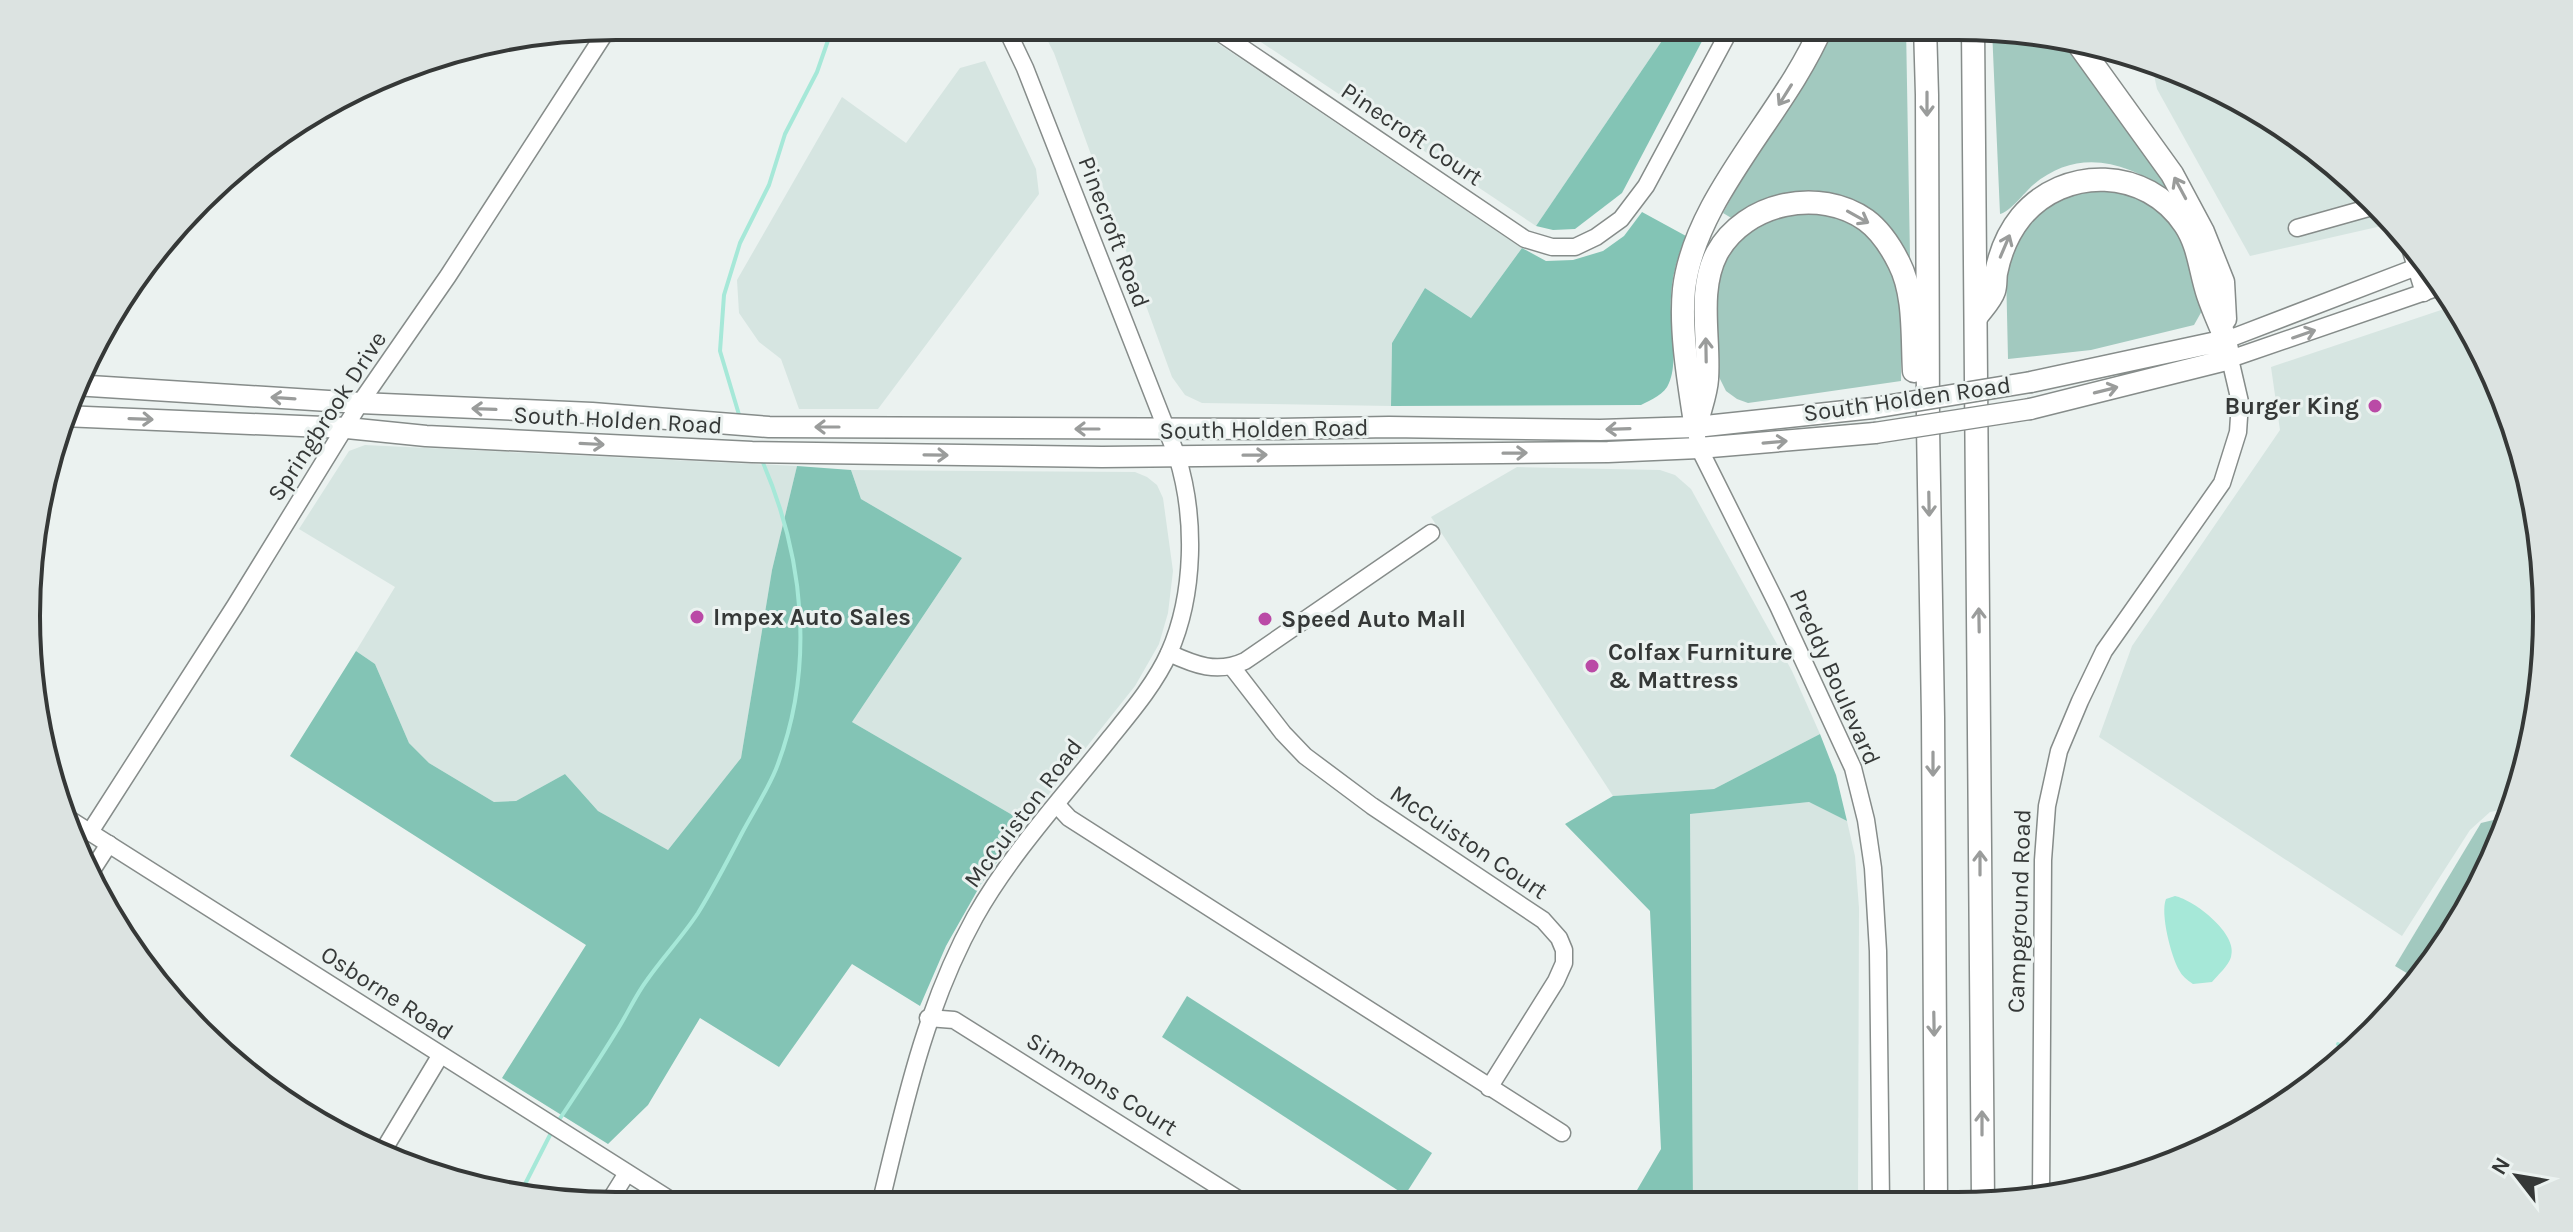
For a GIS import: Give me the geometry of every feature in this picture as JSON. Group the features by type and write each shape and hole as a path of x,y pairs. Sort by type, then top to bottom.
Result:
{"highway":[{"path":"1697,437 1686,351 1684,291 1689,261 1699,232 1716,199 1790,89 1815,40"},
{"path":"1925,40 1936,1192"},
{"path":"1973,40 1983,1191"},
{"path":"2086,55 2172,174 2203,232 2223,282 2228,350"},
{"path":"1977,316 1994,293 2001,253 2010,234 2031,206 2052,189 2082,180 2115,181 2154,195 2183,222 2194,241 2228,350"},
{"path":"1697,437 1707,381 1707,295 1718,253 1752,218 1798,202 1822,202 1866,220 1887,242 1901,266 1910,300 1915,393 1928,426"}],"main road":[{"name":"South Holden Road","path":"76,417 347,428 426,436 752,452 1177,456 1608,452 2228,350"},
{"name":"South Holden Road","path":"88,386 360,403 592,413 769,427 1389,427 1600,430 1697,437 1875,433 2030,409 2228,350"}],"street":[{"name":"Springbrook Drive","path":"90,832 360,403 448,276 600,40"},
{"name":"Pinecroft Road","path":"1012,40 1177,456"},
{"name":"Pinecroft Court","path":"1231,40 1525,239 1552,247 1575,247 1621,219 1646,186 1724,40"},
{"path":"2297,228 2364,209"},
{"name":"South Holden Road","path":"2228,350 2416,267"},
{"path":"2422,277 2424,293"},
{"name":"South Holden Road","path":"2228,350 2432,290"},
{"name":"Campground Road","path":"2041,1186 2043,860 2047,806 2059,751 2104,651 2222,483 2238,432 2240,402 2228,350"},
{"name":"Preddy Boulevard","path":"1697,437 1853,768 1866,820 1873,868 1878,951 1881,1192"},
{"name":"McCuiston Road","path":"883,1192 928,1018 976,914 1011,864 1133,709 1169,653 1184,607 1189,565 1186,486 1177,456"},
{"path":"1169,653 1199,666 1232,667 1431,533"},
{"name":"McCuiston Court","path":"1232,667 1283,733 1305,756 1372,806 1534,914 1559,938 1564,950 1561,972 1489,1088"},
{"path":"1057,805 1069,818 1562,1133"},
{"name":"Osborne Road","path":"80,826 658,1192"},
{"path":"96,864 109,844"},
{"name":"Simmons Court","path":"928,1018 954,1020 1227,1192"},
{"path":"387,1144 440,1056"},
{"path":"615,1192 627,1173"}],"shaded area":[{"path":"1047,40 1213,40 1522,248 1471,318 1425,288 1392,343 1391,406 1202,403 1185,395 1172,377"},
{"path":"1258,40 1662,40 1536,226"},
{"path":"1662,40 1703,40 1622,193 1575,229 1553,230 1536,226"},
{"path":"1823,40 1906,40 1910,257 1849,202 1829,193 1800,191 1786,194 1758,204 1733,219 1723,213 1795,98"},
{"path":"1993,41 2079,54 2171,186 2167,190 2117,166 2083,163 2050,173 2000,214"},
{"path":"985,61 1036,169 1039,194 878,409 799,409 781,359 759,342 739,313 737,280 842,97 906,143 960,68"},
{"path":"2154,75 2212,99 2245,117 2308,159 2381,226 2250,256 2157,89"},
{"path":"2098,186 2130,191 2161,211 2180,240 2203,309 2194,325 2091,350 2008,359 2006,269 2016,241 2039,210 2068,193"},
{"path":"1805,209 1858,223 1877,242 1902,287 1901,381 1748,403 1726,391 1717,373 1716,287 1726,258 1752,226"},
{"path":"1642,212 1686,236 1672,288 1672,374 1661,393 1641,405 1391,406 1392,343 1425,288 1471,318 1522,248 1546,261 1573,260 1603,251 1624,236"},
{"path":"2444,309 2474,361 2489,396 2522,504 2532,578 2532,654 2522,728 2513,765 2498,810 2490,812 2470,830 2402,936 2099,737 2132,646 2280,430 2271,367"},
{"path":"365,445 797,466 772,570 741,758 668,850 598,811 565,774 516,801 494,802 429,763 409,743 375,664 356,651 395,587 299,529 349,451"},
{"path":"797,466 851,470 861,499 962,558 852,722 1026,823 981,884 946,946 920,1006 852,964 779,1067 700,1018 648,1105 608,1144 502,1078 586,945 290,756 356,651 375,664 409,743 429,763 494,802 516,801 565,774 598,811 668,850 741,758 772,570"},
{"path":"1517,467 1660,470 1675,475 1691,489 1792,671 1820,734 1714,789 1613,796 1431,517"},
{"path":"851,470 1135,472 1157,485 1163,498 1173,571 1168,613 1159,644 1135,686 1026,823 852,722 962,558 861,499"},
{"path":"1820,734 1836,775 1847,821 1809,802 1690,814 1693,1192 1636,1192 1661,1149 1650,911 1565,824 1613,796 1714,789"},
{"path":"1809,802 1847,821 1855,856 1859,908 1858,1192 1693,1192 1690,814"},
{"path":"2495,820 2474,871 2436,936 2408,974 2395,966 2481,823"},
{"path":"2175,896 2203,911 2228,938 2232,948 2230,960 2212,982 2193,984 2176,964 2164,914 2166,899"},
{"path":"1187,996 1432,1153 1407,1192 1400,1192 1162,1037"}],"waterway":[{"path":"740,418 720,351 724,295 740,243 769,185 785,134 817,72 828,40"},
{"path":"557,1123 643,986 704,903 776,769 789,730 797,691 800,612 787,534 761,458"},
{"path":"525,1184 552,1131"}],"place":[{"name":"Burger King","path":"2375,406"},
{"name":"Impex Auto Sales","path":"697,617"},
{"name":"Speed Auto Mall","path":"1265,619"},
{"name":"Colfax Furniture & Mattress","path":"1592,666"}]}
